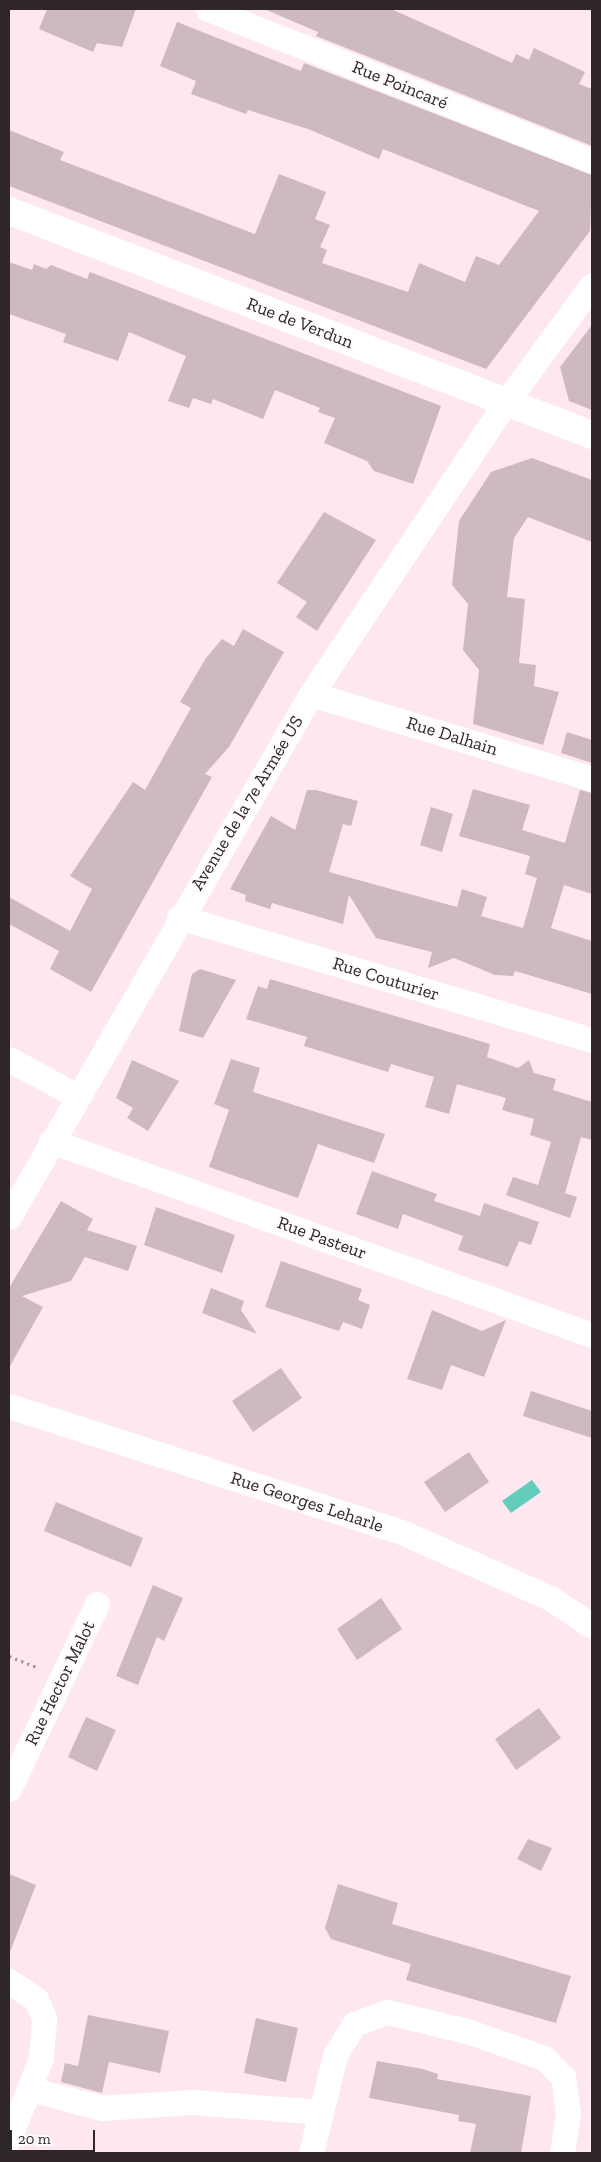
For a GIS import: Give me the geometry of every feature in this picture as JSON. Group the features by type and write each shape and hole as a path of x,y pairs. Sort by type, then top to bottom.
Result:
{"main road":[{"name":"Rue de Verdun","path":"9,211 592,435"}],"street":[{"name":"Rue Poincaré","path":"208,9 592,161"},
{"name":"Avenue de la 7e Armée US","path":"9,1218 179,917 311,694 506,402 592,285"},
{"name":"Rue Dalhain","path":"311,694 592,779"},
{"name":"Rue Couturier","path":"179,917 592,1040"},
{"path":"9,1059 77,1096"},
{"name":"Rue Pasteur","path":"51,1141 592,1335"},
{"name":"Rue Georges Leharle","path":"9,1406 404,1533 550,1598 592,1626"},
{"name":"Rue Hector Malot","path":"9,1788 97,1604"},
{"path":"9,1982 36,1998 44,2018 41,2058 9,2139"},
{"path":"312,2153 335,2055 354,2024 387,2012 467,2031 544,2058 563,2077 568,2113 562,2153"},
{"path":"29,2090 102,2108 193,2102 321,2112"}],"shaded area":[{"path":"532,1480 541,1492 511,1513 502,1501"}],"building":[{"path":"47,9 136,9 122,47 97,43 93,52 39,29"},
{"path":"264,9 391,9 512,63 516,54 529,60 534,48 585,72 579,84 592,89 592,146 316,36 318,32"},
{"path":"177,22 301,71 304,63 592,175 590,231 486,369 9,186 9,130 64,152 60,160 255,234 279,174 326,192 315,219 330,225 320,247 327,250 322,263 408,292 419,263 465,282 476,256 499,265 539,211 383,149 379,159 308,129 248,110 246,114 191,94 196,81 160,66"},
{"path":"9,262 32,270 34,264 46,269 51,265 87,279 90,272 441,406 413,484 374,471 367,461 324,443 335,418 318,412 320,408 275,390 263,419 213,399 211,404 193,398 189,408 168,401 186,356 129,332 118,361 63,342 66,334 9,314"},
{"path":"592,325 592,410 569,401 560,367"},
{"path":"532,458 592,480 592,542 528,517 514,538 507,597 525,599 519,663 536,665 534,686 559,692 543,745 473,724 479,670 463,650 468,604 452,585 459,521 491,472"},
{"path":"324,512 376,540 317,631 296,617 307,602 277,583"},
{"path":"243,629 284,652 229,747 205,774 212,777 91,992 50,969 59,951 9,924 9,897 70,931 92,889 70,876 133,782 145,790 191,708 180,702 206,658 222,639 234,646"},
{"path":"567,732 592,740 592,763 561,753"},
{"path":"473,789 530,805 522,830 565,843 580,790 592,793 592,894 564,885 551,928 592,941 592,994 515,971 513,976 495,975 454,958 428,968 432,952 376,938 349,895 343,924 272,903 270,909 245,901 246,895 230,889 271,816 295,830 307,790 316,790 358,801 351,826 343,824 329,872 457,907 462,889 487,897 481,916 523,928 537,878 525,874 530,856 459,836"},
{"path":"431,807 453,814 442,852 420,845"},
{"path":"200,969 236,980 203,1038 179,1031 192,974"},
{"path":"270,979 490,1044 487,1057 518,1068 529,1060 534,1073 556,1079 553,1090 592,1102 592,1140 581,1137 565,1193 577,1197 570,1218 506,1195 513,1177 538,1185 551,1142 530,1135 534,1119 502,1110 506,1098 457,1084 449,1114 425,1107 434,1077 391,1064 388,1072 304,1046 307,1037 246,1019 258,986 267,989"},
{"path":"231,1059 260,1068 253,1092 385,1134 374,1163 318,1144 298,1198 209,1167 229,1110 214,1104"},
{"path":"132,1060 179,1081 148,1131 127,1118 133,1108 116,1098"},
{"path":"372,1171 437,1194 434,1201 480,1216 484,1203 539,1222 531,1245 519,1241 508,1267 458,1250 463,1236 403,1214 398,1229 356,1214"},
{"path":"61,1201 93,1219 87,1230 137,1246 128,1271 85,1257 71,1281 22,1296 43,1307 9,1368 9,1288"},
{"path":"156,1207 235,1235 222,1273 144,1245"},
{"path":"281,1261 362,1289 358,1300 370,1305 362,1329 343,1322 339,1331 265,1307"},
{"path":"211,1288 244,1301 241,1310 257,1334 202,1313"},
{"path":"432,1310 482,1331 506,1320 484,1377 451,1365 442,1390 407,1379"},
{"path":"281,1368 302,1398 253,1432 232,1401"},
{"path":"531,1391 592,1411 592,1438 523,1416"},
{"path":"469,1452 489,1482 445,1512 424,1482"},
{"path":"56,1502 143,1538 131,1567 44,1531"},
{"path":"153,1585 183,1598 164,1641 157,1637 138,1685 116,1676"},
{"path":"381,1598 402,1629 357,1660 337,1629"},
{"path":"539,1708 561,1738 516,1770 495,1739"},
{"path":"86,1717 116,1730 97,1771 68,1757"},
{"path":"528,1839 552,1848 541,1871 517,1859"},
{"path":"9,1874 36,1885 10,1952 9,1952"},
{"path":"338,1884 398,1903 392,1924 571,1976 556,2023 406,1980 411,1964 331,1939 325,1928"},
{"path":"88,2015 169,2031 160,2073 109,2062 102,2093 61,2082 65,2063 78,2066"},
{"path":"256,2018 298,2028 286,2082 244,2073"},
{"path":"377,2061 423,2069 438,2074 437,2079 531,2096 521,2153 470,2153 476,2124 458,2121 459,2115 369,2098"}]}
